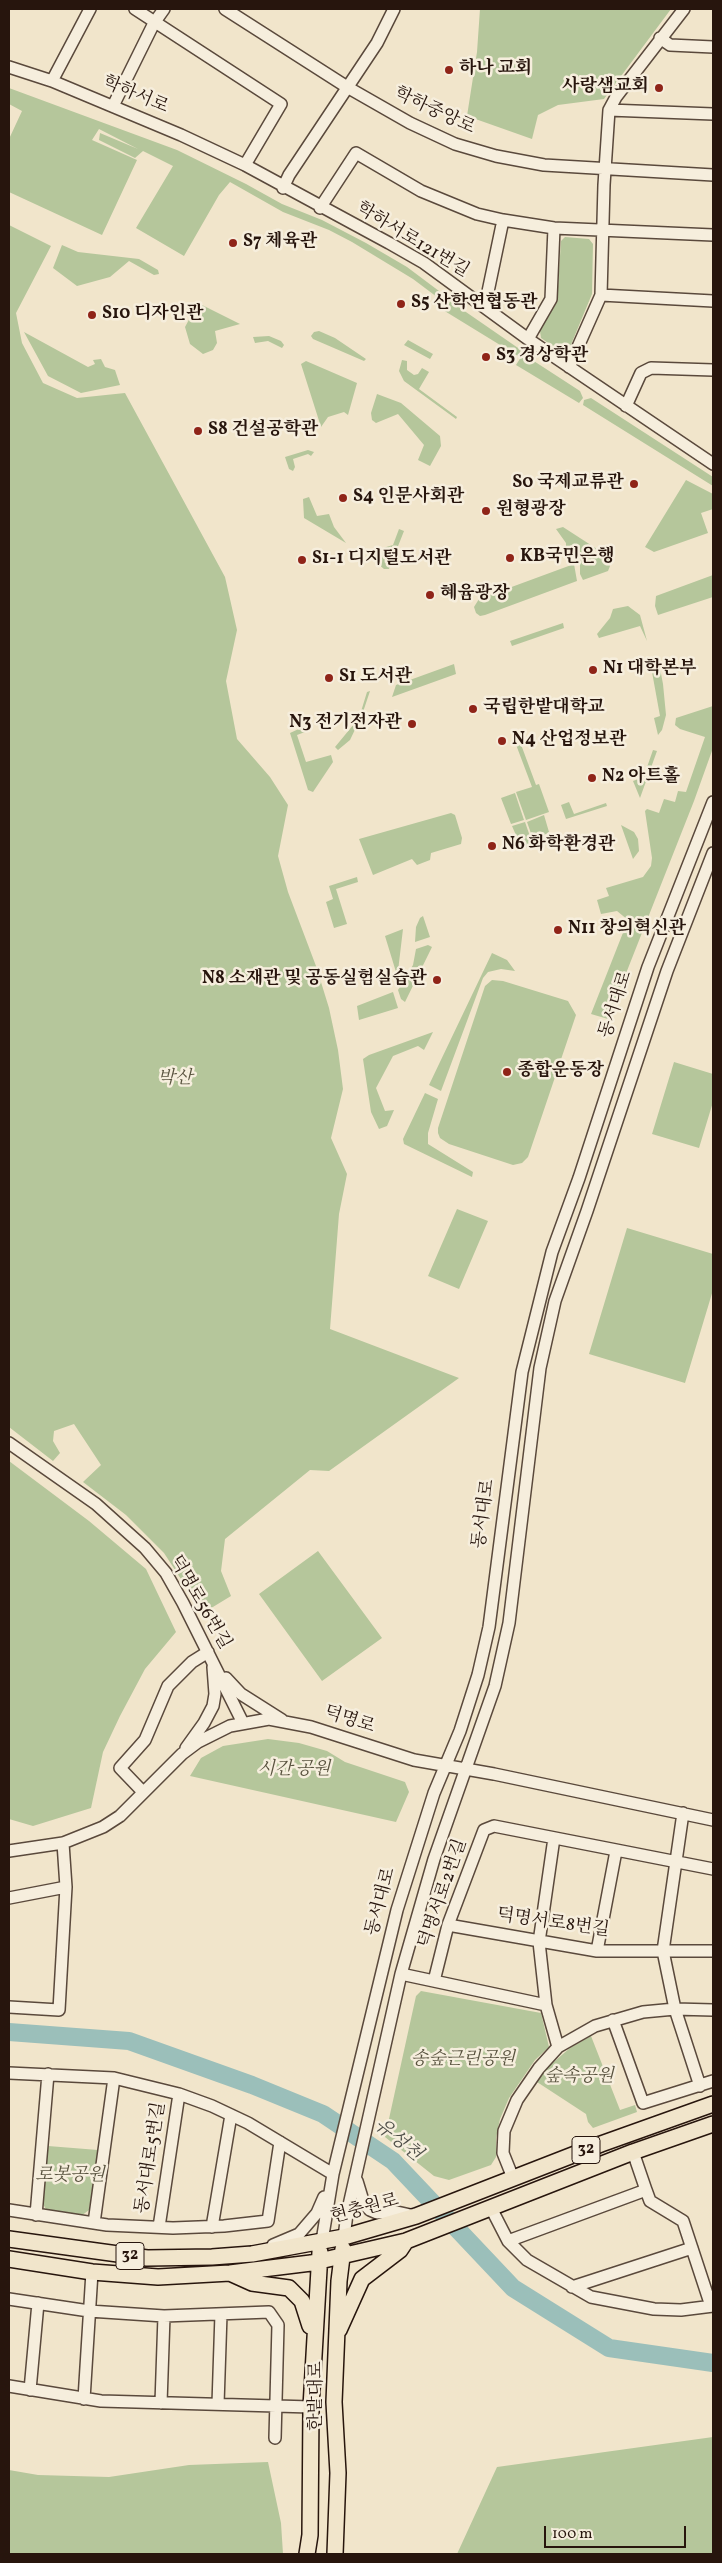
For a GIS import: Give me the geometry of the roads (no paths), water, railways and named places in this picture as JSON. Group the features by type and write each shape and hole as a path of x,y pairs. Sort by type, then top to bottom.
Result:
{"main road":[{"name":"현충원로","path":"9,2239 147,2258 252,2254 344,2237 416,2216 713,2104"},
{"name":"32","path":"320,2261 406,2241 633,2152 713,2124"},
{"name":"한밭대로","path":"335,2554 338,2473 334,2402 344,2237"},
{"name":"한밭대로","path":"307,2554 310,2535 311,2407 314,2338 322,2241"},
{"path":"337,2333 342,2327 362,2279 400,2250 406,2241"},
{"path":"13,2260 92,2272 158,2277 230,2274 320,2261"},
{"path":"230,2274 252,2283 289,2288 302,2301 307,2311 314,2338"}],"street":[{"path":"52,82 90,9"},
{"path":"135,9 281,104 245,165"},
{"path":"113,106 154,23 164,9"},
{"name":"학하중앙로","path":"226,9 347,87 410,124 455,144 496,156 544,165 713,176"},
{"path":"283,188 289,175 377,42 394,9"},
{"path":"569,366 601,295 605,170 610,110 616,97 684,9"},
{"path":"660,38 670,45 713,47"},
{"name":"학하서로","path":"9,67 113,106 245,165 283,188"},
{"path":"610,110 713,114"},
{"path":"320,208 356,153 421,191 477,214 503,220 554,228 713,235"},
{"name":"학하서로121번길","path":"283,188 415,258 528,339 713,464"},
{"name":"학하서로121번길","path":"484,306 503,220"},
{"path":"528,339 551,299 554,228"},
{"path":"601,295 713,301"},
{"path":"626,406 641,373 651,368 713,370"},
{"name":"동서대로","path":"322,2241 334,2170 347,2112 408,1872 434,1793 469,1707 489,1627 522,1372 552,1252 579,1178 648,967 713,802"},
{"name":"동서대로","path":"344,2237 347,2214 366,2126 401,1974 434,1858 495,1686 509,1623 539,1378 555,1301 667,971 713,853"},
{"name":"덕명로56번길","path":"9,1443 96,1504 145,1548 166,1573 210,1655 243,1723"},
{"path":"210,1655 241,1694 282,1720"},
{"path":"182,1754 204,1724 213,1706 215,1682 210,1655"},
{"path":"143,1792 120,1768 145,1740 168,1686 192,1662 210,1655"},
{"name":"덕명로","path":"9,1851 63,1843 103,1828 120,1816 182,1754 214,1733 243,1723 282,1720 414,1760 713,1820"},
{"path":"683,1813 663,1951 675,2010 700,2086"},
{"name":"덕명서로2번길","path":"434,1981 448,1925 484,1830 494,1826 713,1869"},
{"path":"554,1838 539,1942 546,2006 558,2046"},
{"path":"9,2007 59,2010 66,1887 63,1843"},
{"path":"597,1951 616,1851"},
{"path":"9,1898 66,1887"},
{"name":"덕명서로8번길","path":"448,1925 597,1951 713,1951"},
{"path":"401,1974 546,2006"},
{"path":"513,2178 503,2153 504,2131 517,2100 539,2068 558,2046 582,2032 613,2020 643,2012 713,2010"},
{"path":"613,2020 643,2103 713,2081"},
{"name":"동서대로5번길","path":"9,2073 114,2078 179,2094 231,2115 334,2170"},
{"path":"36,2215 48,2074"},
{"path":"94,2223 114,2078"},
{"name":"동서대로5번길","path":"159,2227 179,2094"},
{"path":"212,2227 231,2115"},
{"path":"9,2210 94,2223 159,2227 212,2227 268,2221 280,2142"},
{"path":"491,2208 508,2241 527,2260 591,2297 654,2309 682,2310 712,2306 683,2221 650,2201 633,2152"},
{"path":"252,2254 299,2234 317,2213 334,2170"},
{"path":"356,2179 364,2204 370,2210 377,2213 397,2212 416,2216"},
{"path":"508,2241 646,2190"},
{"path":"572,2287 692,2248"},
{"path":"84,2399 92,2272"},
{"path":"9,2299 89,2311 164,2316 269,2312 278,2325 275,2438"},
{"path":"30,2390 38,2303"},
{"path":"218,2404 221,2314"},
{"path":"161,2403 164,2316"},
{"path":"9,2386 84,2399 311,2407"}],"waterway":[{"name":"유성천","path":"9,2032 129,2041 252,2085 323,2114 393,2161 513,2288 609,2348 713,2363"}],"place":[{"name":"하나 교회","path":"449,70"},
{"name":"사랑샘교회","path":"659,88"},
{"name":"S7 체육관","path":"233,243"},
{"name":"S5 산학연협동관","path":"401,304"},
{"name":"S10 디자인관","path":"92,315"},
{"name":"S3 경상학관","path":"486,357"},
{"name":"S8 건설공학관","path":"198,431"},
{"name":"S0 국제교류관","path":"634,484"},
{"name":"S4 인문사회관","path":"343,498"},
{"name":"원형광장","path":"486,511"},
{"name":"KB국민은행","path":"510,558"},
{"name":"S1-1 디지털도서관","path":"302,560"},
{"name":"혜윰광장","path":"430,595"},
{"name":"N1 대학본부","path":"593,670"},
{"name":"S1 도서관","path":"329,678"},
{"name":"국립한밭대학교","path":"473,709"},
{"name":"N3 전기전자관","path":"412,724"},
{"name":"N4 산업정보관","path":"502,741"},
{"name":"N2 아트홀","path":"592,778"},
{"name":"N6 화학환경관","path":"492,846"},
{"name":"N11 창의혁신관","path":"558,930"},
{"name":"N8 소재관 및 공동실험실습관","path":"437,980"},
{"name":"종합운동장","path":"507,1072"}],"park label":[{"name":"박산","path":"175,1080"},
{"name":"시간 공원","path":"294,1771"},
{"name":"송숲근린공원","path":"463,2061"},
{"name":"숲속공원","path":"579,2078"},
{"name":"로봇공원","path":"70,2177"}]}
